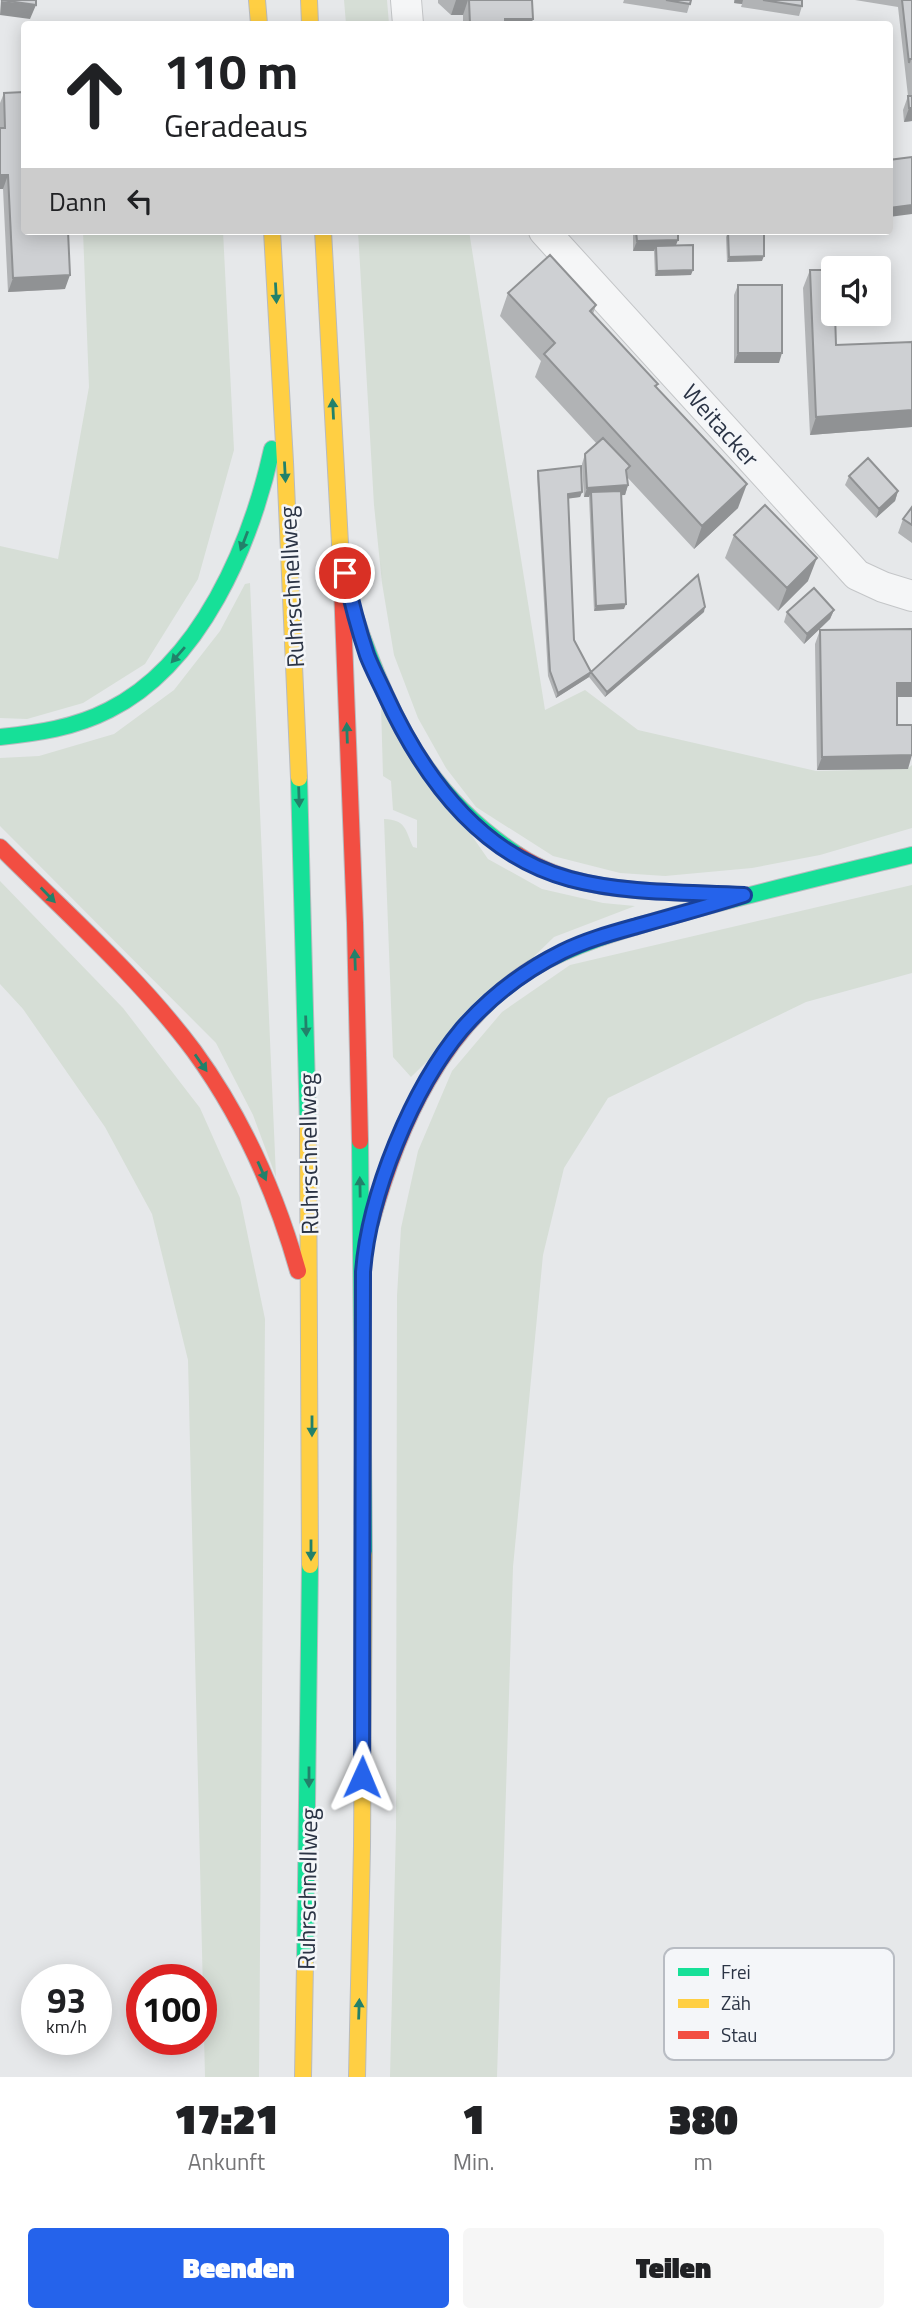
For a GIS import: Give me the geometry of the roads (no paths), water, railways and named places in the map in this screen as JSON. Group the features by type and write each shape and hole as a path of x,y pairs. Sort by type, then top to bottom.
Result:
{"highway":[{"path":"257,0 259,21"},
{"path":"309,0 310,21"},
{"name":"Ruhrschnellweg","path":"272,235 299,781 308,1090 312,1370 309,1814 303,2077"},
{"name":"Ruhrschnellweg","path":"323,235 339,526 355,944 362,1305 363,1647 357,2077"},
{"path":"0,737 30,736 65,729 96,718 124,703 178,656 200,627 239,553 258,506 276,430 279,355"},
{"path":"339,526 345,573 368,658 410,743 447,798 477,829 535,866 568,879 604,887 744,895"},
{"path":"0,847 175,1028 231,1110 279,1211 296,1263 303,1295 312,1370"},
{"path":"362,1305 367,1237 393,1152 422,1091 461,1030 511,982 564,951 598,937 744,895 912,855"}],"street":[{"path":"406,0 408,21"},
{"name":"Weitacker","path":"548,235 857,575 912,596"}]}
